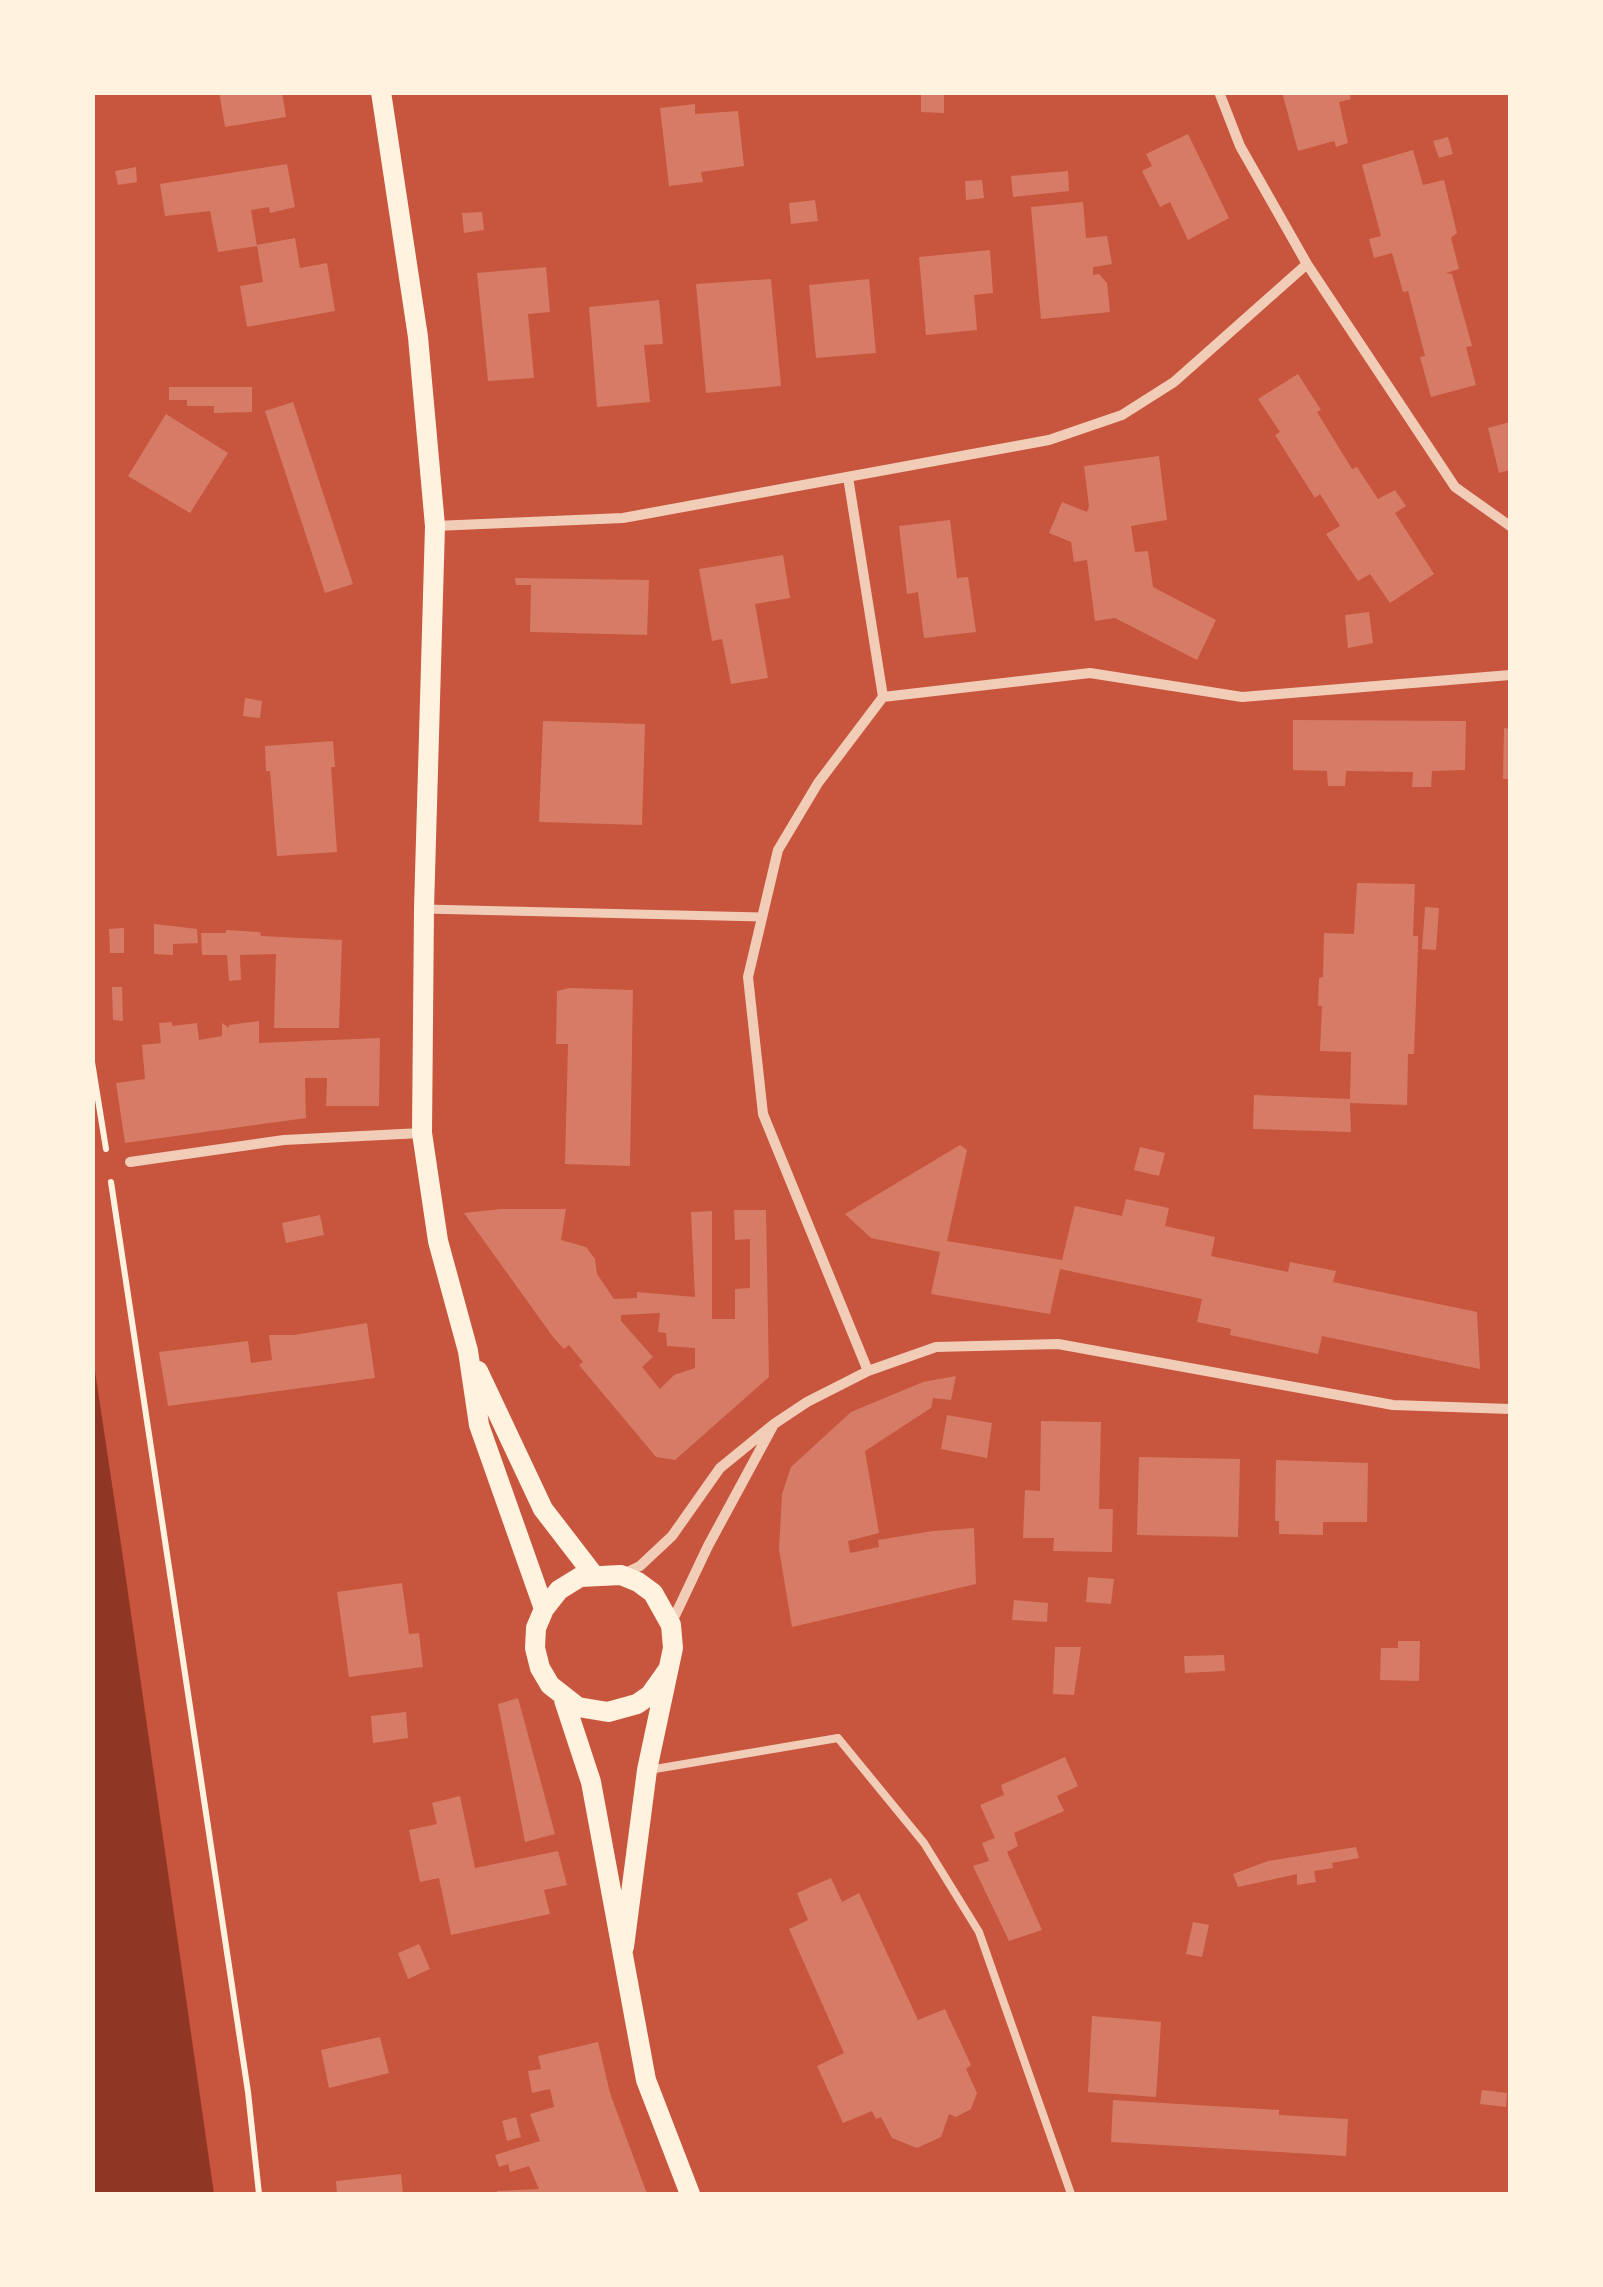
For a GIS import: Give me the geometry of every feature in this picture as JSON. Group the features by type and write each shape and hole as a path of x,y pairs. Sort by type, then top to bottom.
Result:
{"main road":[{"path":"381,92 418,337 436,526 424,909 422,1133 438,1241 468,1351 479,1424 544,1609"},
{"path":"468,1351 543,1509 593,1574"},
{"path":"624,1947 647,1770 673,1648 671,1625 653,1593 638,1582 621,1575 593,1574 569,1583 544,1609 536,1628 535,1648 550,1686 564,1700 592,1711 623,1709 650,1695 668,1671"},
{"path":"564,1700 590,1782 646,2080 690,2194"}],"street":[{"path":"1219,92 1240,146 1307,264 1455,487 1510,526"},
{"path":"436,526 623,518 1049,440 1122,416 1174,382 1307,264"},
{"path":"848,476 883,697"},
{"path":"868,1371 763,1114 748,977 778,850 818,782 883,697 1090,673 1242,697 1510,675"},
{"path":"424,909 762,917"},
{"path":"130,1162 284,1140 422,1133"},
{"path":"621,1575 640,1566 672,1536 720,1468 774,1424 868,1371 936,1347 1058,1344 1393,1406 1510,1409"},
{"path":"671,1625 708,1546 774,1424"}],"lane":[{"path":"647,1770 838,1738 924,1843 979,1932 1071,2194"}],"path":[{"path":"92,1062 245,2072 259,2194"}],"shaded area":[{"path":"93,1358 122,1551 214,2194 93,2194"}],"building":[{"path":"219,92 282,92 286,117 225,127"},
{"path":"921,92 944,92 944,113 921,112"},
{"path":"1282,92 1349,92 1351,99 1339,102 1348,143 1336,147 1334,141 1298,151"},
{"path":"695,104 695,114 738,111 744,166 701,172 703,182 669,186 660,108"},
{"path":"1188,134 1229,218 1188,240 1170,202 1160,207 1142,171 1152,166 1146,154"},
{"path":"1448,137 1453,154 1439,158 1433,141"},
{"path":"1413,150 1423,185 1444,180 1457,233 1451,238 1459,269 1446,273 1452,274 1472,346 1466,347 1476,385 1431,397 1408,291 1403,292 1392,253 1374,258 1369,239 1381,236 1362,165"},
{"path":"287,164 295,207 270,213 269,207 251,210 257,246 218,252 210,211 165,216 160,184"},
{"path":"136,167 137,182 118,185 115,171"},
{"path":"1068,171 1069,191 1013,197 1011,176"},
{"path":"982,180 984,198 966,200 965,181"},
{"path":"815,200 818,221 791,224 789,203"},
{"path":"1083,202 1086,238 1107,236 1112,264 1093,267 1093,275 1099,274 1107,283 1110,312 1041,319 1031,207"},
{"path":"482,212 484,230 464,233 462,213"},
{"path":"295,238 300,268 327,263 335,311 247,327 240,286 263,282 257,245"},
{"path":"990,250 993,293 974,295 977,330 926,335 919,257"},
{"path":"546,267 550,312 528,314 534,378 488,381 477,273"},
{"path":"771,279 781,386 706,393 696,284"},
{"path":"869,279 876,353 816,358 809,285"},
{"path":"659,300 663,344 644,345 650,402 597,407 589,307"},
{"path":"1298,374 1352,469 1357,467 1378,499 1395,490 1406,506 1395,513 1434,574 1390,603 1370,574 1358,581 1326,534 1340,526 1320,494 1315,498 1275,435 1280,432 1258,399"},
{"path":"169,387 252,387 252,412 214,413 214,406 187,406 187,400 169,400"},
{"path":"293,402 353,584 325,593 265,411"},
{"path":"166,414 228,453 190,513 128,476"},
{"path":"1510,422 1510,470 1499,473 1488,428"},
{"path":"1159,456 1167,520 1131,526 1135,552 1148,551 1153,587 1216,620 1197,660 1115,618 1095,621 1087,560 1074,562 1071,542 1049,533 1062,502 1087,512 1084,466"},
{"path":"950,520 957,578 968,577 976,632 924,638 918,592 907,594 899,526"},
{"path":"783,555 790,598 755,604 768,678 731,684 722,639 712,641 699,569"},
{"path":"515,578 649,580 647,635 530,632 531,585 516,585"},
{"path":"1369,612 1373,643 1348,648 1345,615"},
{"path":"245,698 262,701 260,718 243,716"},
{"path":"1293,720 1466,721 1465,770 1432,771 1431,787 1412,787 1413,772 1346,771 1345,786 1328,786 1327,771 1293,770"},
{"path":"543,721 645,724 642,825 539,822"},
{"path":"1504,728 1510,729 1510,779 1503,779"},
{"path":"333,741 337,852 277,856 265,746"},
{"path":"1357,883 1415,884 1413,936 1418,936 1418,948 1414,1054 1408,1054 1407,1105 1350,1103 1351,1132 1253,1129 1254,1095 1350,1099 1351,1052 1320,1051 1322,1006 1318,1006 1324,933 1354,934"},
{"path":"1425,907 1439,908 1436,950 1422,949"},
{"path":"154,924 197,929 198,943 173,944 173,955 154,954"},
{"path":"124,928 124,953 110,953 109,929"},
{"path":"226,930 342,940 339,1028 274,1028 276,954 240,955 241,980 229,981 227,955 202,955 201,933"},
{"path":"112,987 122,987 123,1021 113,1020"},
{"path":"633,990 630,1166 565,1164 568,1044 556,1044 557,991"},
{"path":"259,1021 259,1043 380,1038 379,1106 326,1106 327,1078 305,1078 306,1118 125,1143 116,1083 145,1079 142,1045 161,1043 159,1023 197,1023 199,1040 222,1036 222,1023 229,1028"},
{"path":"960,1145 967,1150 947,1241 1062,1260 1075,1206 1122,1216 1126,1199 1169,1208 1165,1226 1215,1237 1211,1256 1288,1272 1290,1262 1336,1271 1333,1282 1477,1312 1480,1369 1322,1336 1318,1354 1230,1335 1231,1329 1197,1322 1202,1299 1060,1269 1050,1314 931,1294 940,1252 871,1238 845,1214"},
{"path":"1140,1147 1165,1153 1159,1176 1134,1170"},
{"path":"566,1209 561,1240 586,1247 595,1259 597,1274 614,1299 637,1298 637,1292 695,1297 691,1212 712,1211 712,1319 735,1319 735,1289 750,1288 750,1239 735,1240 734,1210 766,1210 769,1377 675,1460 656,1457 579,1365 583,1362 569,1345 564,1349 553,1337 464,1213","holes":["660,1313 658,1332 666,1333 667,1346 695,1348 695,1368 674,1375 660,1389 642,1367 653,1357 621,1321 621,1315"]},
{"path":"320,1215 324,1235 286,1243 282,1223"},
{"path":"367,1323 375,1378 168,1406 159,1352 248,1341 251,1363 272,1360 269,1335 294,1335"},
{"path":"956,1376 951,1400 933,1398 931,1408 865,1451 879,1533 848,1541 850,1553 879,1547 878,1540 974,1528 976,1584 792,1627 779,1549 782,1494 791,1467 851,1412 923,1382"},
{"path":"947,1415 992,1423 987,1458 941,1449"},
{"path":"1041,1421 1101,1422 1099,1509 1113,1509 1112,1552 1053,1551 1054,1538 1023,1538 1025,1490 1040,1491"},
{"path":"1139,1457 1240,1459 1238,1537 1137,1535"},
{"path":"1276,1460 1368,1463 1367,1522 1323,1522 1323,1535 1279,1534 1279,1521 1275,1521"},
{"path":"1088,1577 1114,1579 1111,1604 1086,1602"},
{"path":"402,1583 409,1634 419,1633 423,1667 349,1677 337,1592"},
{"path":"1014,1600 1048,1603 1047,1622 1012,1620"},
{"path":"1398,1641 1420,1641 1419,1681 1380,1680 1381,1648 1398,1648"},
{"path":"1055,1647 1081,1647 1074,1695 1053,1694"},
{"path":"1224,1655 1225,1671 1185,1673 1184,1656"},
{"path":"518,1698 555,1834 525,1842 498,1704"},
{"path":"406,1712 408,1738 373,1743 371,1716"},
{"path":"1065,1757 1078,1786 1057,1796 1064,1811 1014,1833 1018,1846 1007,1852 1042,1930 1009,1941 973,1866 989,1861 982,1843 995,1838 980,1805 1004,1795 1001,1785"},
{"path":"460,1796 475,1868 558,1851 567,1885 544,1890 550,1914 451,1935 439,1878 420,1882 409,1830 437,1824 432,1803"},
{"path":"1356,1847 1359,1858 1314,1871 1316,1882 1297,1885 1297,1874 1238,1887 1233,1874 1268,1861"},
{"path":"831,1878 842,1902 859,1893 918,2020 945,2009 971,2065 966,2069 977,2093 971,2109 956,2117 949,2114 941,2137 917,2148 892,2138 881,2117 876,2119 872,2111 843,2123 817,2066 844,2053 789,1929 808,1920 797,1893"},
{"path":"1193,1922 1209,1925 1202,1957 1186,1954"},
{"path":"419,1944 430,1969 408,1979 398,1953"},
{"path":"1092,2016 1161,2022 1156,2097 1088,2092"},
{"path":"380,2037 389,2073 329,2088 321,2050"},
{"path":"598,2042 610,2093 647,2194 497,2194 539,2189 529,2166 510,2172 508,2164 499,2167 495,2155 540,2141 530,2114 554,2107 550,2089 532,2093 528,2071 541,2069 538,2056"},
{"path":"1482,2090 1507,2093 1506,2107 1480,2104"},
{"path":"1113,2100 1279,2110 1279,2115 1348,2119 1346,2156 1111,2142"},
{"path":"516,2117 521,2137 507,2141 502,2121"},
{"path":"401,2174 403,2194 337,2194 336,2181"}]}
